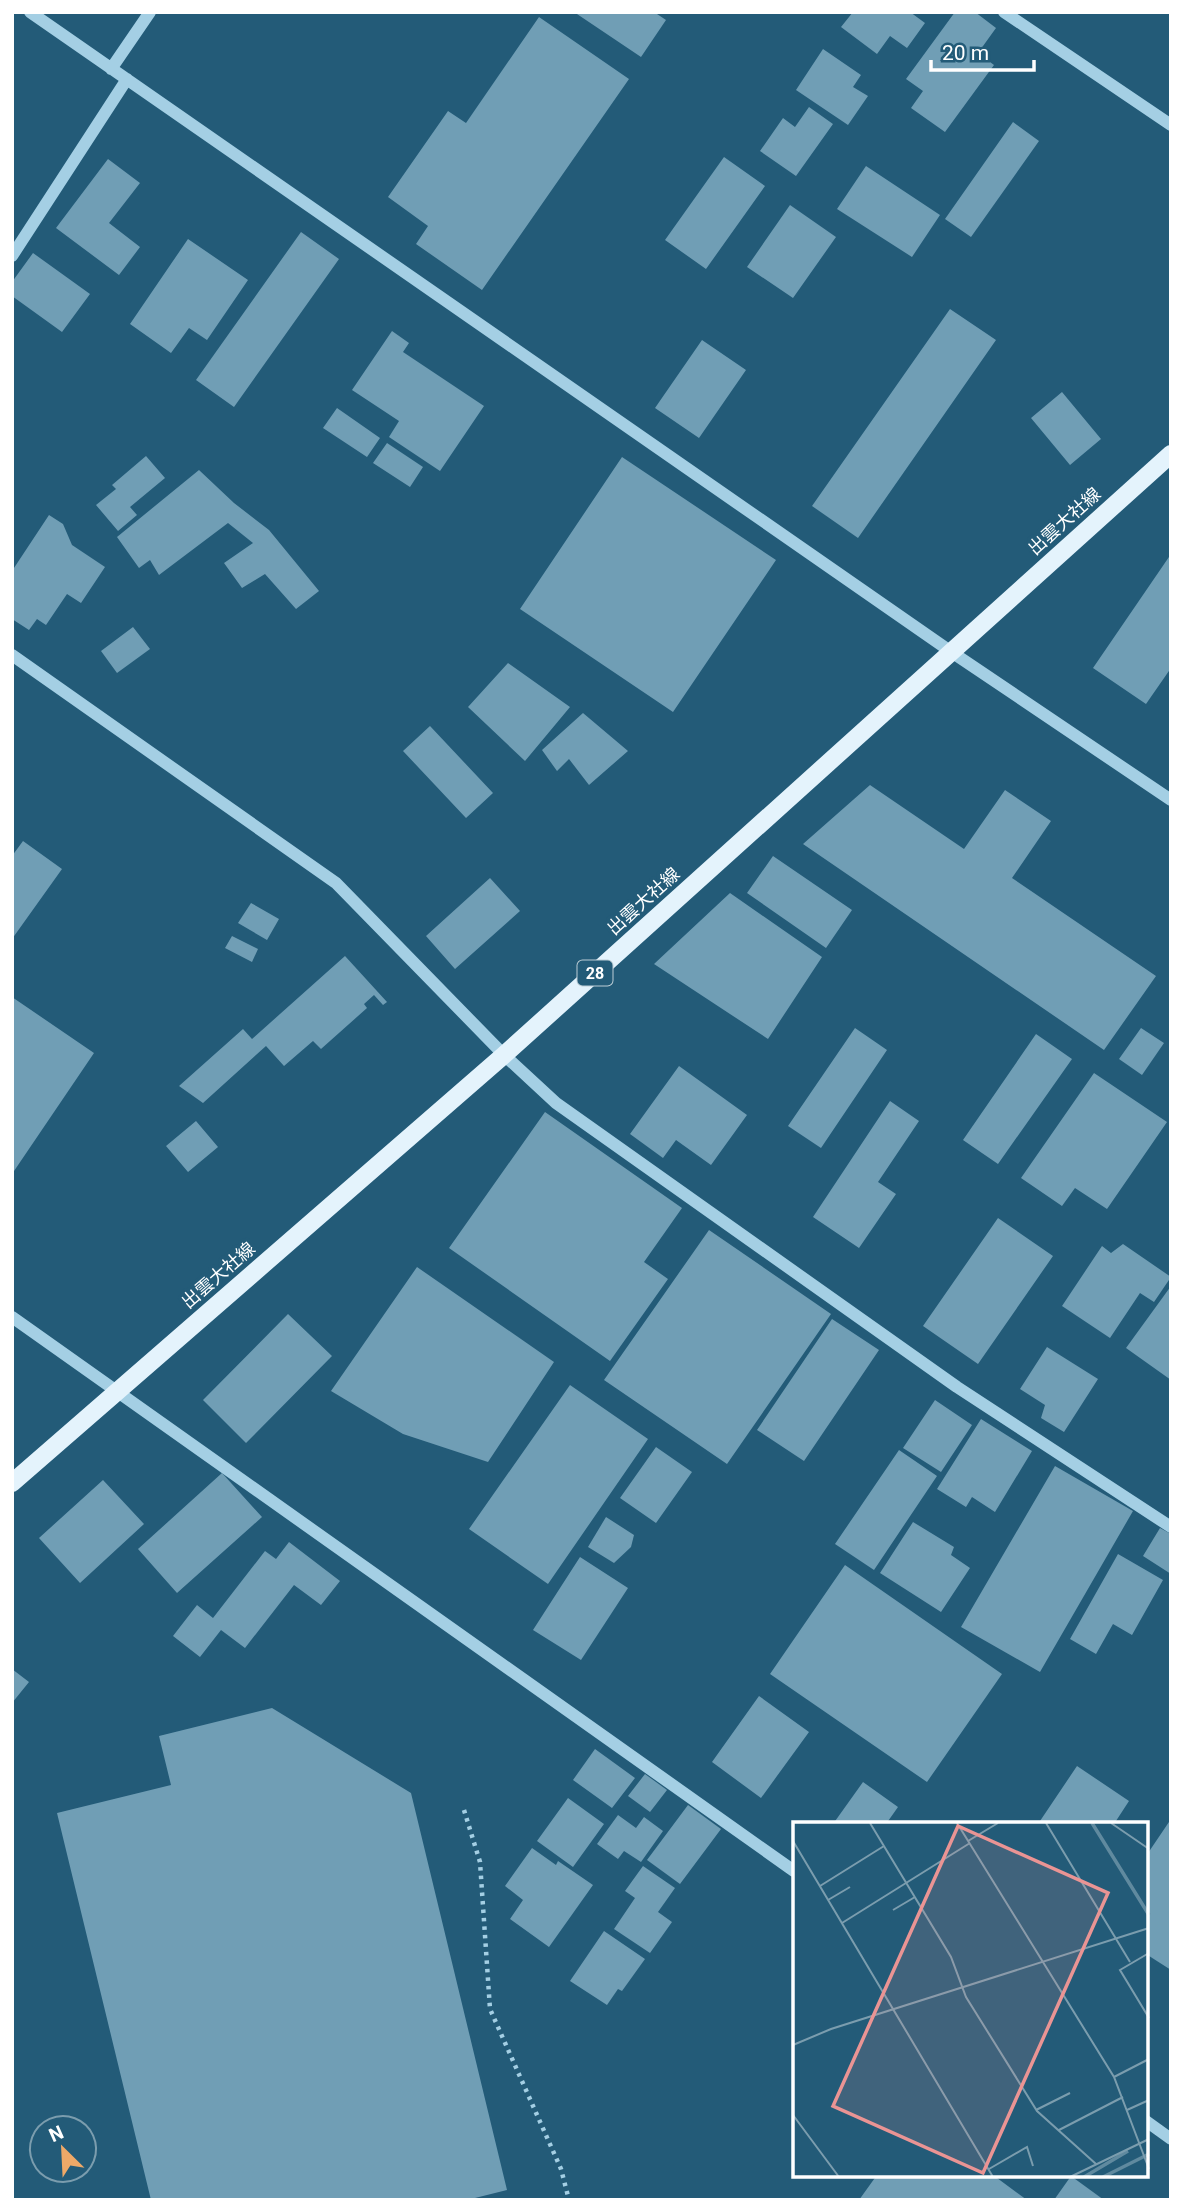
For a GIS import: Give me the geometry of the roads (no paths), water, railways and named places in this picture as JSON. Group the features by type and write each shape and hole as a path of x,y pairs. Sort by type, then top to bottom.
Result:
{"main road":[{"name":"出雲大社線","path":"12,1483 504,1055 1171,454"}],"street":[{"path":"30,12 950,651 1171,800"},
{"path":"111,69 150,12"},
{"path":"1003,12 1171,125"},
{"path":"12,256 127,79"},
{"path":"12,654 336,883 504,1055 556,1103 957,1387 1171,1527"},
{"path":"12,1317 119,1390 793,1870"},
{"path":"1148,2122 1171,2139"}]}
